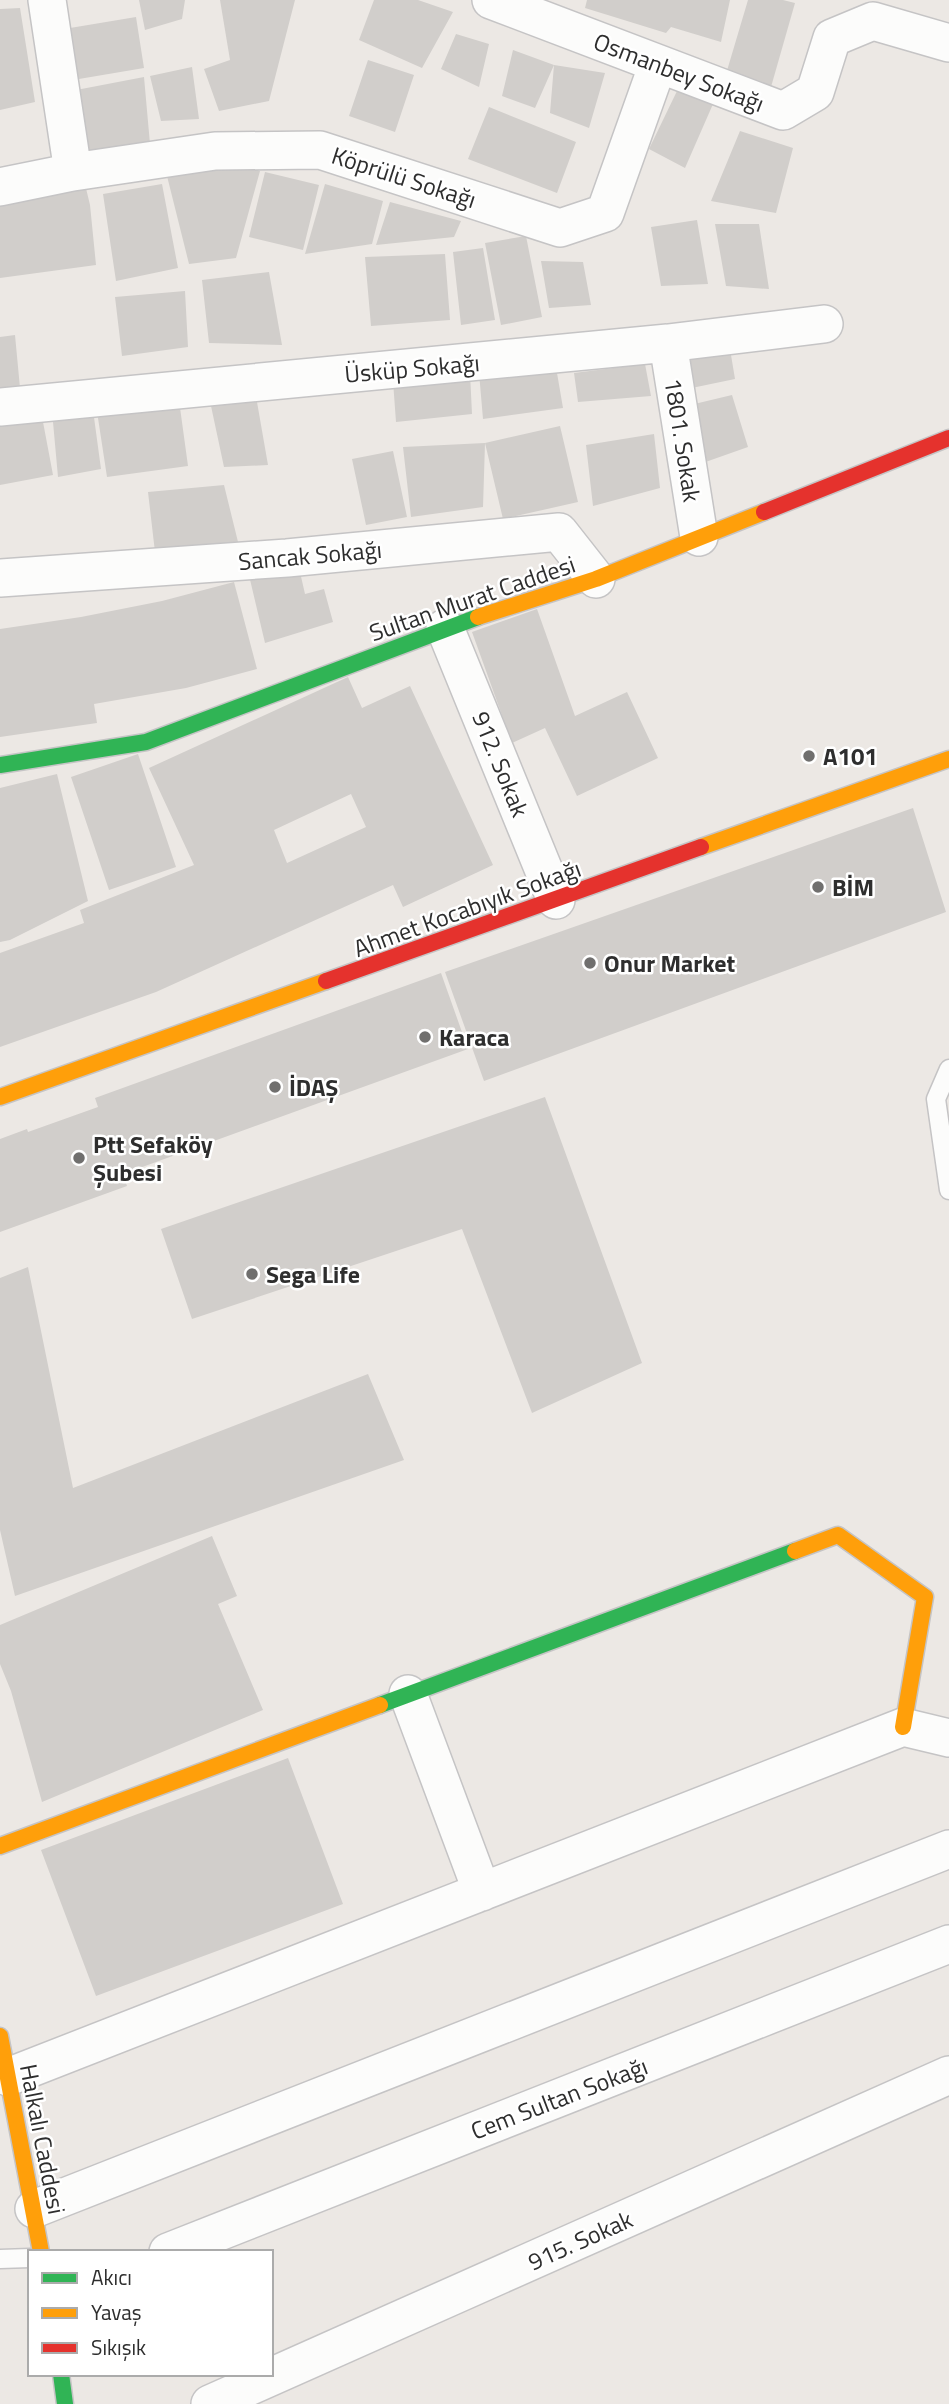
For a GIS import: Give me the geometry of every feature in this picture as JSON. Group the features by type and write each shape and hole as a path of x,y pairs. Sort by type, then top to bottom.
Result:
{"street":[{"path":"47,0 73,172"},
{"name":"Osmanbey Sokağı","path":"491,0 574,15 658,64 783,111 815,92 832,38 873,21 949,43"},
{"name":"Köprülü Sokağı","path":"0,187 73,172 215,151 320,150 560,228 605,213 658,64"},
{"name":"Üsküp Sokağı","path":"0,407 668,343 824,324"},
{"name":"1801. Sokak","path":"668,343 699,537"},
{"name":"Sultan Murat Caddesi","path":"0,765 146,742 445,628 596,579 949,438"},
{"name":"Sancak Sokağı","path":"0,578 287,558 559,532 596,579"},
{"name":"912. Sokak","path":"445,628 556,900"},
{"name":"Ahmet Kocabıyık Sokağı","path":"0,1097 556,900 944,767"},
{"path":"0,1846 838,1535 925,1598 903,1727"},
{"path":"408,1694 482,1892"},
{"path":"8,2077 903,1727 949,1738"},
{"path":"34,2209 949,1849"},
{"name":"Cem Sultan Sokağı","path":"173,2250 949,1944"},
{"name":"Halkalı Caddesi","path":"0,2036 41,2250"},
{"name":"915. Sokak","path":"211,2404 949,2075"},
{"path":"61,2376 65,2404"}],"lane":[{"path":"949,1069 936,1099 949,1190"},
{"path":"0,2259 28,2258"}],"building":[{"path":"139,0 185,0 182,19 145,30"},
{"path":"220,0 295,0 269,101 219,111 204,69 230,60"},
{"path":"374,0 418,0 453,12 422,68 359,40"},
{"path":"587,0 730,0 721,42 671,27 666,33 585,8"},
{"path":"748,0 783,0 795,3 771,87 726,74"},
{"path":"20,8 35,102 0,110 0,9"},
{"path":"136,17 144,68 73,80 64,29"},
{"path":"456,34 489,44 479,87 441,69"},
{"path":"513,50 554,65 535,108 502,96"},
{"path":"368,60 414,75 395,132 349,116"},
{"path":"554,65 605,73 589,128 550,113"},
{"path":"192,67 199,119 161,121 150,76"},
{"path":"144,77 150,144 89,159 71,91"},
{"path":"677,91 713,104 685,168 649,149"},
{"path":"489,107 576,142 557,193 468,159"},
{"path":"740,131 793,148 776,213 711,201"},
{"path":"242,164 260,171 236,258 189,264 165,168"},
{"path":"265,172 319,185 303,250 249,237"},
{"path":"84,180 90,205 96,265 0,278 0,199"},
{"path":"162,184 178,268 116,281 103,194"},
{"path":"325,184 383,201 372,244 305,254"},
{"path":"390,202 461,221 454,237 376,245"},
{"path":"697,220 708,284 661,286 651,227"},
{"path":"715,224 759,224 769,289 726,286"},
{"path":"526,236 542,317 501,325 485,243"},
{"path":"483,248 495,320 461,325 453,252"},
{"path":"445,254 450,320 371,326 365,257"},
{"path":"541,261 583,262 591,305 549,308"},
{"path":"269,272 282,345 209,343 202,280"},
{"path":"185,291 188,347 122,356 115,297"},
{"path":"15,335 20,388 0,389 0,337"},
{"path":"729,343 735,379 682,390 675,349"},
{"path":"478,361 557,373 563,408 483,419"},
{"path":"645,364 651,396 578,402 574,373"},
{"path":"470,373 472,414 396,422 393,381"},
{"path":"178,393 188,466 107,477 96,405"},
{"path":"732,395 748,447 697,465 686,406"},
{"path":"257,402 268,465 224,467 211,406"},
{"path":"40,406 53,475 0,485 0,414"},
{"path":"93,410 101,469 58,477 52,411"},
{"path":"560,426 578,502 503,519 485,443"},
{"path":"654,434 660,488 593,506 586,445"},
{"path":"485,443 483,507 411,517 403,447"},
{"path":"393,451 407,517 366,525 352,459"},
{"path":"224,485 240,550 155,552 148,492"},
{"path":"297,559 305,594 324,589 333,622 265,643 248,571"},
{"path":"234,582 257,669 186,688 94,704 97,723 0,737 0,629 162,601"},
{"path":"537,609 575,716 627,692 658,758 577,796 545,728 512,743 472,632"},
{"path":"348,677 362,708 410,686 493,865 403,907 393,885 156,992 0,1047 0,953 84,923 80,910 194,865 149,768","holes":["351,794 366,827 287,863 274,830"]},
{"path":"138,754 176,867 109,890 71,777"},
{"path":"57,774 88,901 10,940 0,942 0,788"},
{"path":"913,808 946,912 484,1081 445,972"},
{"path":"441,973 468,1049 123,1174 127,1186 0,1232 0,1139 98,1107 95,1098"},
{"name":"Sega Life","path":"545,1097 642,1363 532,1413 462,1229 192,1319 161,1229"},
{"path":"28,1267 73,1488 368,1374 404,1460 15,1596 0,1530 0,1278"},
{"path":"212,1536 237,1596 218,1604 263,1710 42,1802 11,1691 0,1664 0,1625"},
{"path":"288,1758 343,1904 96,1996 41,1850"}],"traffic: fast":[{"path":"0,765 146,742 478,617"},
{"path":"380,1705 795,1551"},
{"path":"61,2376 65,2404"}],"traffic: slow":[{"path":"478,617 596,579 764,512"},
{"path":"701,847 949,759"},
{"path":"0,1097 326,981"},
{"path":"795,1551 838,1535 925,1597 903,1727"},
{"path":"0,1846 380,1705"},
{"path":"0,2036 41,2250"}],"traffic: jam":[{"path":"764,512 949,438"},
{"path":"326,981 701,847"}],"place":[{"name":"A101","path":"809,756"},
{"name":"BİM","path":"818,887"},
{"name":"Onur Market","path":"590,963"},
{"name":"Karaca","path":"425,1037"},
{"name":"İDAŞ","path":"275,1087"},
{"name":"Ptt Sefaköy Şubesi","path":"79,1158"},
{"name":"Sega Life","path":"252,1274"}]}
